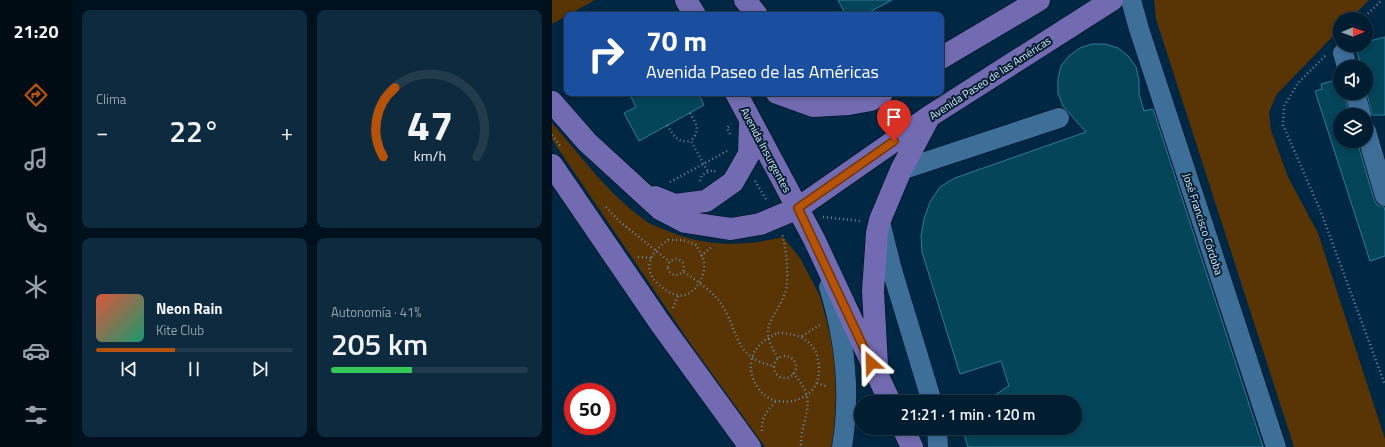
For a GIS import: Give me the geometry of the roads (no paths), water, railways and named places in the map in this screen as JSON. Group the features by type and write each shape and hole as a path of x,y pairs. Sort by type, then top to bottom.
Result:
{"main road":[{"path":"686,0 693,12"},
{"path":"745,0 755,12"},
{"path":"944,56 1039,0"},
{"name":"Avenida Paseo de las Américas","path":"552,102 587,142 644,194 660,208 685,222 731,229 760,224 780,228 806,224 930,116 1112,0"},
{"name":"Avenida Insurgentes","path":"737,96 750,122 806,224 886,395"},
{"path":"785,96 813,106 849,104 871,100 877,96"},
{"path":"877,376 873,291 879,222 901,170 930,116"},
{"path":"644,194 675,205 706,201 733,182 749,154 750,122"},
{"path":"558,159 651,310 749,441"},
{"path":"906,435 912,447"}],"street":[{"name":"José Francisco Córdoba","path":"1131,0 1139,29 1276,447"},
{"path":"901,170 1059,118"},
{"path":"1371,148 1385,196"},
{"path":"879,222 930,395"},
{"path":"806,224 835,306 844,349 847,405 842,447"},
{"path":"937,435 938,447"}]}
